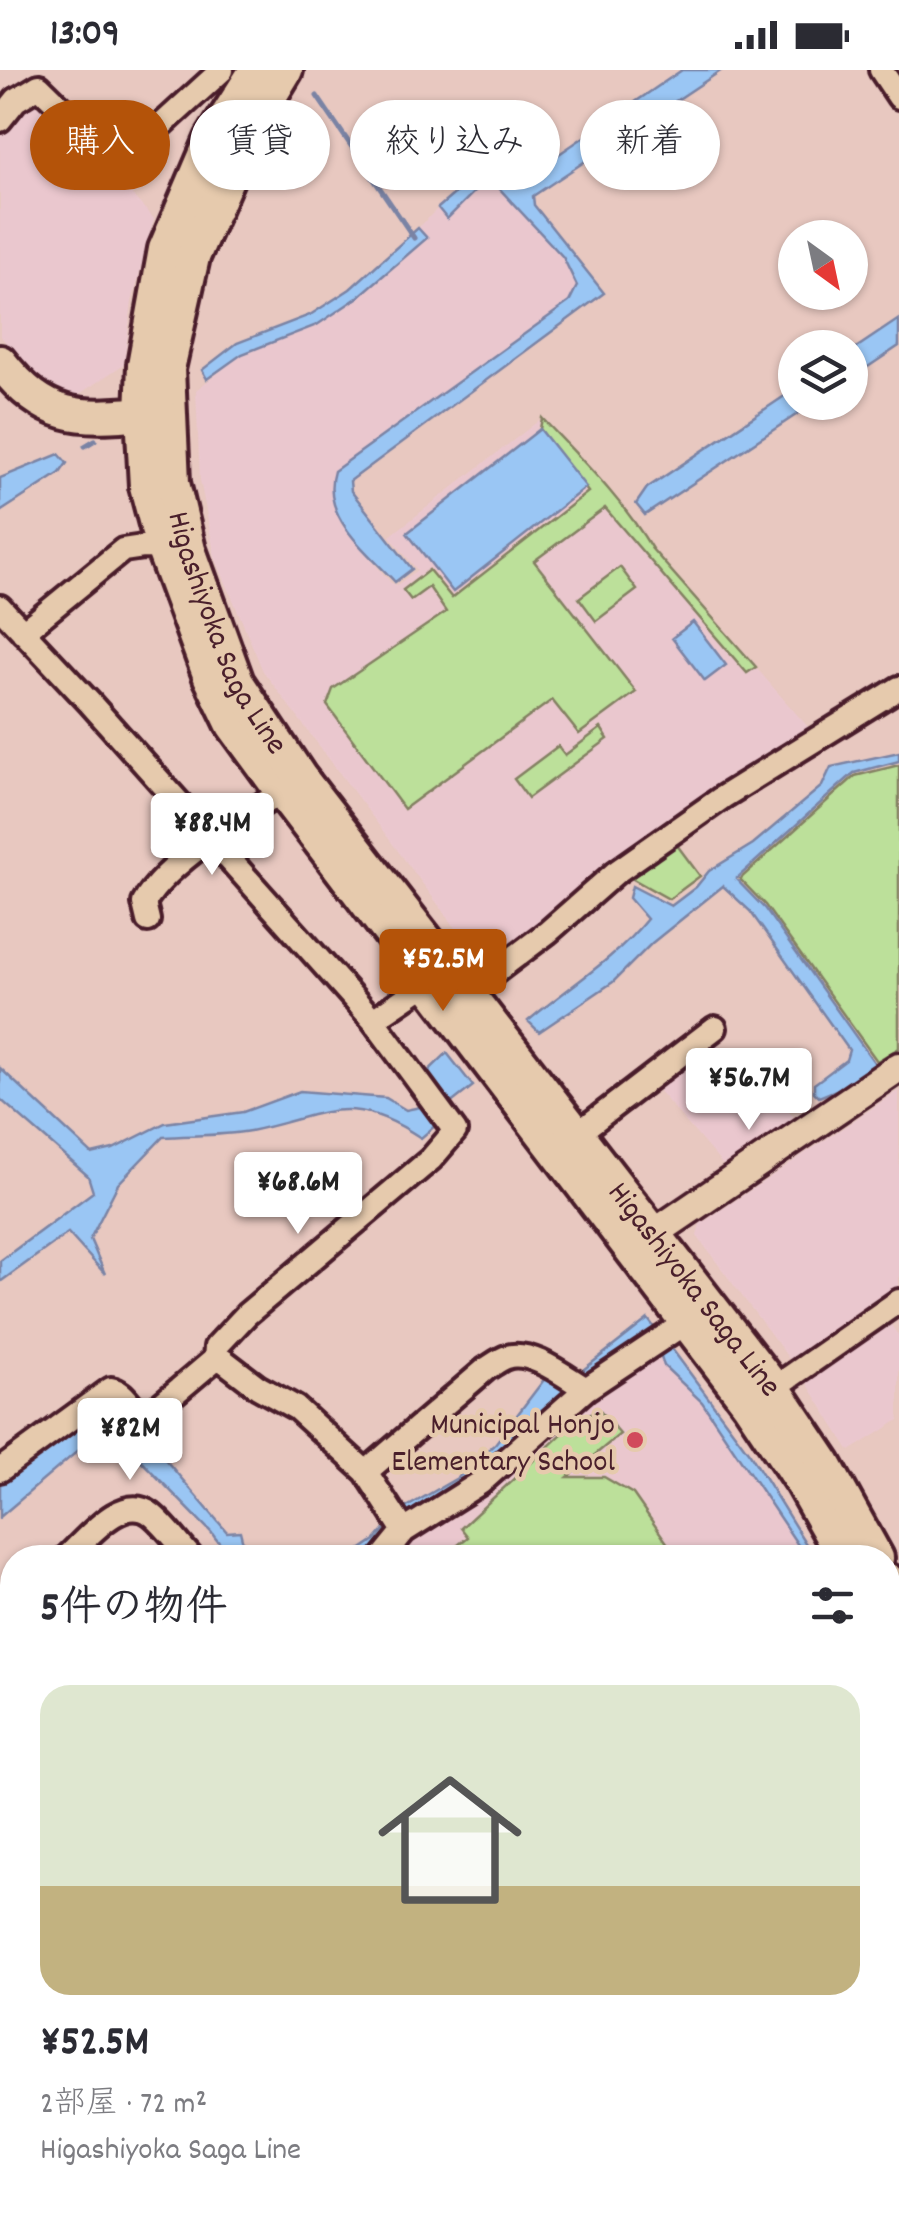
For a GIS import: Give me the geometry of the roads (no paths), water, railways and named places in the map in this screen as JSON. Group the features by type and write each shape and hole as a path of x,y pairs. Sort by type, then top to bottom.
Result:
{"main road":[{"name":"Higashiyoka Saga Line","path":"156,412 144,365 165,249 212,139 256,70"},
{"name":"Higashiyoka Saga Line","path":"286,70 245,138 193,258 156,412 146,486 238,682 300,777 448,988 643,1241 774,1388 825,1464 869,1545"},
{"path":"0,362 16,382 58,412 100,417 156,412"},
{"name":"Higashiyoka Saga Line","path":"175,548 210,677 233,725 282,792 577,1134 643,1241 667,1334 800,1482 836,1545"}],"street":[{"path":"0,120 16,100 39,86 118,164 222,70"},
{"path":"881,70 899,97"},
{"path":"23,632 123,550 175,548"},
{"path":"0,607 373,1020 455,1131 431,1159 247,1314 216,1347 215,1359 150,1414 136,1411 122,1393 110,1390 0,1470"},
{"path":"373,1020 448,988 548,932 615,873 692,818 899,688"},
{"path":"148,920 144,903 152,889 212,838 282,792"},
{"path":"577,1134 714,1028"},
{"path":"643,1241 899,1067"},
{"path":"774,1388 899,1301"},
{"path":"389,1545 400,1524 480,1484 578,1384 667,1334"},
{"path":"366,1472 486,1369 506,1357 521,1355 578,1384"},
{"path":"215,1359 296,1408 366,1472 400,1524"},
{"path":"80,1545 116,1512 130,1509 148,1511 180,1545"}],"water":[{"path":"682,70 722,70 677,100 638,100"},
{"path":"580,140 580,165 560,178 560,153"},
{"path":"459,190 476,190 447,219 438,208"},
{"path":"501,190 542,190 533,196 534,205 604,293 350,481 351,491 412,569 395,582 340,518 331,488 334,471 569,302 577,286 563,257"},
{"path":"418,228 427,238 357,298 317,325 242,354 207,379 202,370 237,343 310,315 350,289"},
{"path":"899,319 899,346 868,367 868,340"},
{"path":"778,400 778,420 788,420 645,515 636,504 647,488"},
{"path":"540,429 586,487 453,592 407,533"},
{"path":"59,454 67,463 60,473 0,512 0,478"},
{"path":"693,622 726,665 705,681 672,638"},
{"path":"899,752 899,761 854,773 736,879 765,909 876,1065 858,1081 819,1097 814,1092 814,1084 846,1060 849,1050 750,911 723,886 652,943 613,982 539,1032 528,1021 605,960 647,919 629,898 632,886 671,906 709,871 753,844 822,786 831,767"},
{"path":"447,1053 473,1086 436,1115 436,1125 421,1138 396,1123 355,1110 336,1110 239,1133 163,1137 118,1184 90,1239 105,1274 68,1233 0,1282 0,1261 93,1192 88,1176 0,1099 0,1068 92,1154 113,1149 165,1123 243,1112 300,1091 386,1098 406,1110 425,1106 422,1077"},
{"path":"648,1319 652,1330 669,1345 750,1454 807,1545 798,1545 702,1402 664,1366 660,1353 645,1336 567,1390 456,1485 393,1528 379,1545 368,1545 400,1511 457,1478 495,1444 546,1377 565,1384"},
{"path":"107,1402 117,1403 227,1532 240,1531 245,1545 222,1545 112,1431 94,1437 0,1517 0,1482"}],"waterway":[{"path":"317,96 414,238"},
{"path":"85,446 95,440"}],"place":[{"name":"Municipal Honjo Elementary School","path":"635,1440"}]}
